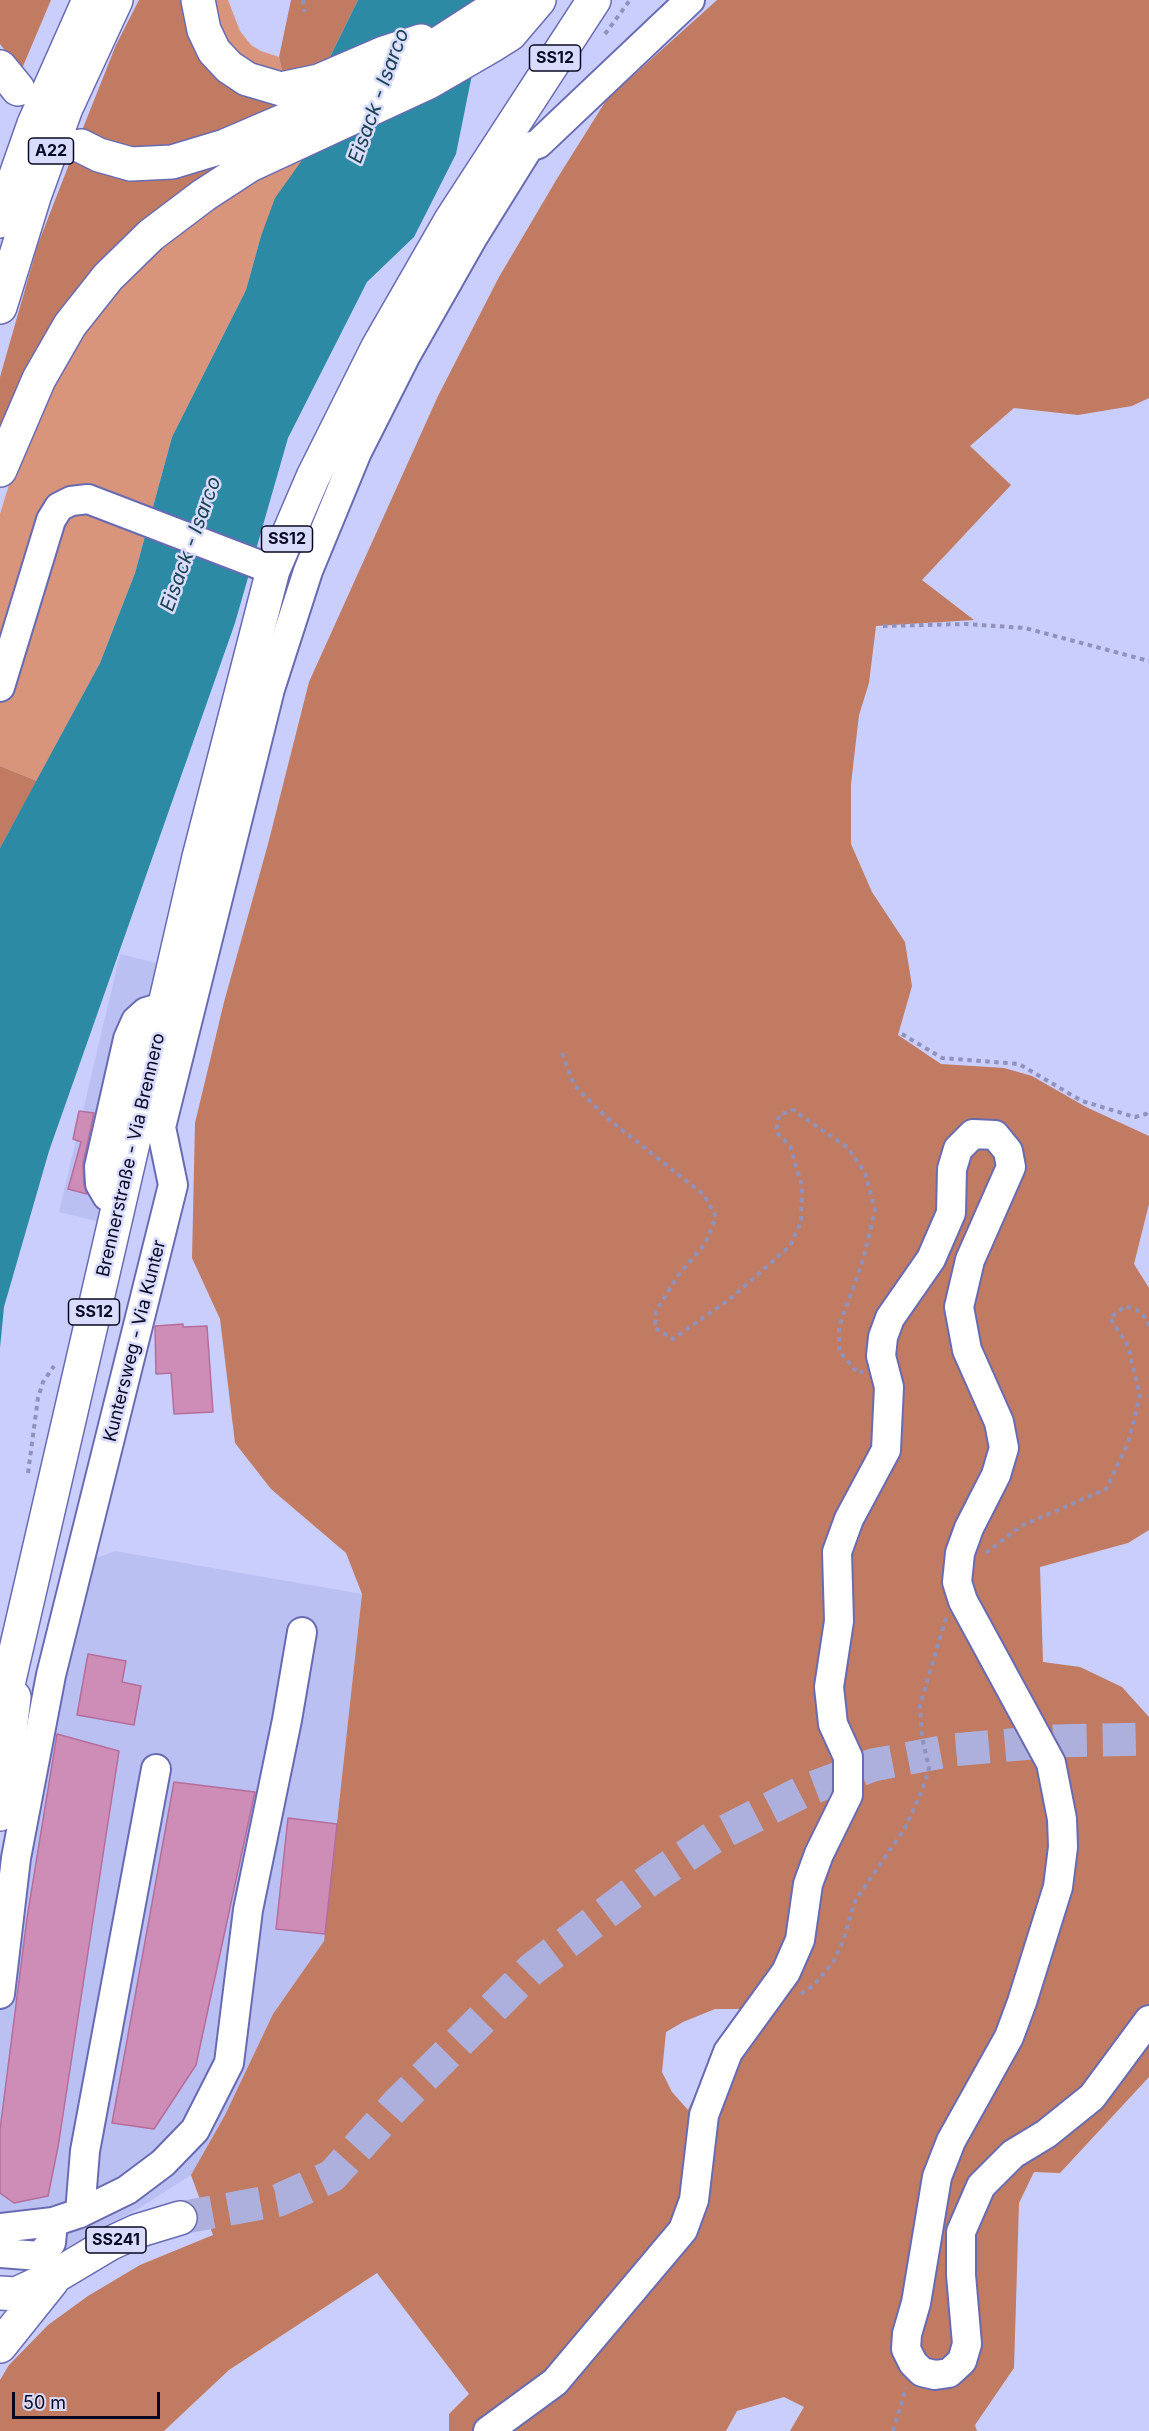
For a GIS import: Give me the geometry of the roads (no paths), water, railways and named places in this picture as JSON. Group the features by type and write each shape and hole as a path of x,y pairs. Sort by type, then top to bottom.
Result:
{"main road":[{"path":"0,207 7,161 16,129 68,0"},
{"name":"A22","path":"0,221 34,124 89,0"},
{"name":"A22","path":"0,307 34,197 66,108 116,0"},
{"path":"198,0 204,30 214,51 229,67 247,79 280,89 319,81 384,53 463,45"},
{"path":"0,470 39,380 70,324 108,277 151,235 204,195 250,165 429,82 463,45 505,13 539,0"},
{"name":"SS12","path":"266,568 378,346 463,201 594,0"},
{"path":"81,146 99,155 130,164 172,162 225,146 463,45"},
{"name":"Brennerstraße - Via Brennero","path":"23,1619 266,568"},
{"path":"0,1814 23,1619"},
{"name":"SS12","path":"0,1719 23,1619"},
{"name":"SS241","path":"0,2293 16,2294 57,2274 108,2244 137,2231 180,2218"},
{"name":"SS241","path":"0,2346 57,2274"}],"street":[{"name":"Kuntersweg - Via Kunter","path":"0,1994 16,1858 51,1675 83,1554 172,1185 162,1127 267,700 308,571 357,452 406,355 473,237 529,147 538,144 690,0"},
{"path":"0,687 51,520 59,507 71,501 88,499 266,568"},
{"path":"488,2431 555,2382 683,2230 694,2200 704,2115 728,2052 786,1972 800,1940 808,1884 819,1854 848,1795 848,1757 833,1724 830,1687 839,1621 837,1552 849,1520 886,1450 889,1388 881,1356 883,1337 890,1318 931,1259 951,1213 952,1168 958,1149 973,1134 995,1135 1008,1151 1011,1167 970,1260 959,1307 967,1350 999,1422 1004,1448 996,1475 969,1528 960,1553 957,1582 963,1601 1051,1763 1062,1819 1063,1847 1058,1887 1019,2011 1009,2037 951,2141 937,2177 916,2303 907,2334 906,2349 913,2363 922,2372 934,2375 949,2373 962,2361 967,2344 961,2275 961,2232 981,2186 1013,2154 1046,2134 1092,2097 1149,2020"},
{"path":"0,2228 53,2222 80,2213 127,2190 163,2163 195,2130 229,2063 248,1910 287,1720 302,1632"},
{"path":"80,2213 85,2151 156,1769"},
{"path":"0,2253 40,2256 51,2243 53,2222"}],"water":[{"name":"Eisack - Isarco","path":"358,0 487,0 456,154 414,237 367,282 288,438 235,623 49,1151 4,1307 0,1348 0,848 100,663 135,573 172,437 246,290 261,236 275,198 310,149 325,67"}],"tunnel":[{"path":"180,2218 279,2200 332,2176 397,2104 532,1969 648,1881 714,1837 804,1791 873,1765 952,1750 1055,1741 1149,1739"}]}
